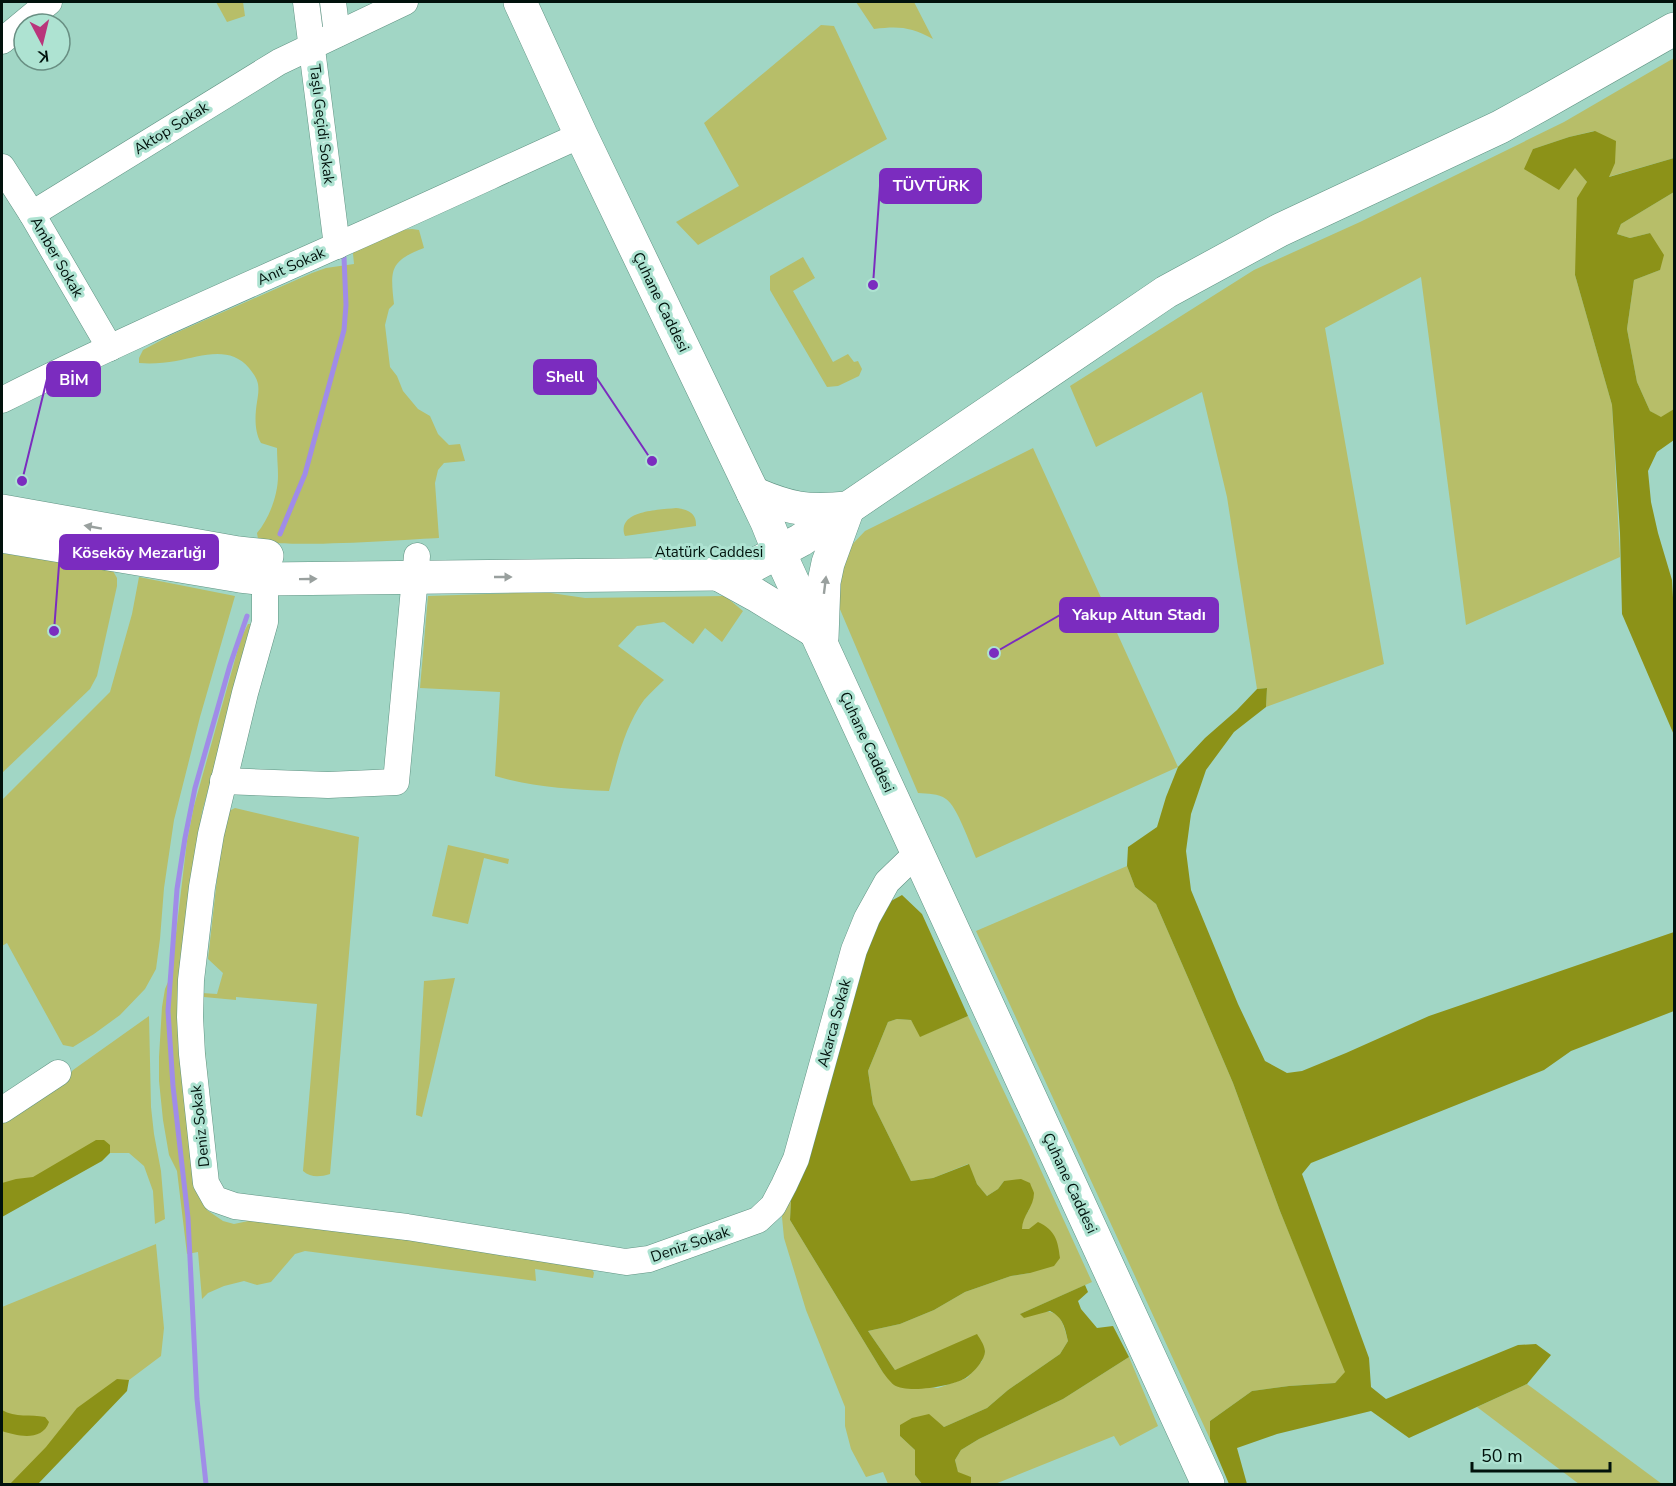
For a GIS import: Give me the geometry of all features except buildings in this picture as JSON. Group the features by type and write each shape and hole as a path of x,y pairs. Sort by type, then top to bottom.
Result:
{"main road":[{"name":"Çuhane Caddesi","path":"520,2 820,638 1208,1485"},
{"path":"779,552 801,540 1174,287 1280,230 1500,127 1674,29"},
{"path":"753,494 799,509 823,511 848,508"},
{"path":"718,574 756,595 820,638 824,582 828,563 848,508"},
{"name":"Atatürk Caddesi","path":"2,511 265,568 416,567 718,574 743,571 779,552"},
{"name":"Atatürk Caddesi","path":"2,536 240,576 265,568"},
{"name":"Atatürk Caddesi","path":"416,567 779,552"}],"street":[{"path":"2,41 48,2"},
{"name":"Taşlı Geçidi Sokak","path":"306,2 337,246"},
{"path":"333,2 337,34"},
{"name":"Aktop Sokak","path":"32,214 279,62 405,2"},
{"name":"Anıt Sokak","path":"2,400 207,303 581,135"},
{"name":"Amber Sokak","path":"2,167 110,348"},
{"path":"223,781 328,785 396,782 416,567"},
{"name":"Deniz Sokak","path":"265,568 265,622 244,693 223,781 202,887 191,980 192,1054 206,1183 215,1199 235,1206 407,1227 626,1262 649,1259 759,1220 773,1206"},
{"name":"Akarca Sokak","path":"773,1206 796,1160 854,950 867,918 887,882 918,852"},
{"path":"2,1110 58,1073"}],"green space":[{"path":"216,2 243,2 245,16 227,22"},
{"path":"856,2 914,2 933,39 905,28 874,29"},
{"path":"821,25 834,26 887,139 698,245 676,222 739,186 704,123"},
{"path":"1674,58 1674,158 1608,177 1594,131 1533,149 1575,167 1587,182 1575,275 1612,405 1620,557 1466,625 1421,277 1325,328 1384,664 1266,707 1267,688 1257,689 1227,497 1202,392 1096,447 1070,386 1254,270 1360,222 1564,122"},
{"path":"1674,192 1674,409 1661,418 1650,411 1637,382 1627,329 1634,280 1660,270 1650,233 1630,238 1617,234 1621,224"},
{"path":"412,229 419,230 424,248 404,257 395,268 392,282 394,304 389,309 385,325 390,367 397,376 403,391 418,409 430,416 438,434 449,445 460,444 465,461 444,463 438,470 435,483 439,538 315,544 289,544 258,539 257,533 275,499 278,473 277,448 261,443 257,433 258,388 255,376 241,361 224,354 153,363 139,363 139,358 143,350 171,335 312,273 326,268 354,264 352,243"},
{"path":"803,257 815,278 793,291 833,362 848,354 854,362 858,361 862,369 859,376 838,386 827,387 770,290 770,276"},
{"path":"1033,448 1178,767 976,858 959,817 950,803 940,796 918,793 839,607 835,580 845,552 865,531"},
{"path":"676,508 690,512 695,518 696,526 625,536 624,527 633,516 650,511"},
{"path":"2,553 113,571 117,578 117,586 97,676 90,689 2,773"},
{"path":"139,577 235,596 200,717 174,820 156,969 145,989 120,1015 73,1047 63,1045 7,943 2,946 2,800 110,692 132,614"},
{"path":"544,592 585,598 725,596 743,611 722,642 705,628 693,644 664,622 637,626 618,646 664,680 644,700 631,722 622,744 609,791 537,785 495,776 500,692 420,688 428,596"},
{"path":"248,624 252,624 251,635 202,812 198,840 200,1195 207,1210 223,1221 234,1224 253,1220 591,1267 594,1273 593,1278 535,1269 536,1281 305,1251 295,1254 271,1282 257,1285 244,1281 224,1286 208,1293 202,1299 198,1252 187,1254 177,1171 169,1155 163,1120 159,1081 162,1007 165,989 171,975 187,841 194,806 241,638"},
{"path":"235,808 359,837 330,1174 316,1176 303,1171 317,1004 236,997 236,1000 204,997 201,1012 219,1188 216,1188 199,996 202,993 217,994 223,973 208,959 223,825 227,812"},
{"path":"448,845 509,859 508,864 484,858 468,924 432,916"},
{"path":"1127,866 1135,887 1156,904 1189,980 1233,1083 1280,1211 1346,1372 1335,1383 1252,1391 1210,1421 1210,1439 976,931"},
{"path":"455,978 422,1117 416,1115 424,981"},
{"path":"149,1016 151,1107 161,1171 165,1219 155,1224 153,1191 144,1166 129,1153 103,1151 2,1208 2,1124 62,1085 73,1070"},
{"path":"968,1016 1092,1282 1020,1314 1053,1312 1057,1315 1065,1329 1068,1341 1060,1354 1008,1390 987,1408 944,1427 936,1422 900,1436 915,1450 915,1475 922,1484 888,1484 883,1472 866,1477 851,1449 845,1426 845,1407 806,1310 784,1238 783,1210 791,1200 790,1220 882,1371 895,1385 938,1388 967,1378 982,1361 985,1351 981,1341 895,1370 868,1331 900,1324 934,1310 965,1292 1011,1276 1030,1273 1029,1229 1022,1229 1022,1221 1029,1210 1004,1181 998,1189 987,1196 977,1184 968,1164 933,1178 911,1181 873,1104 868,1071 888,1022 897,1019 911,1020 921,1036"},
{"path":"156,1244 164,1328 161,1356 129,1380 28,1484 2,1484 2,1307"},
{"path":"1129,1357 1158,1426 1120,1446 1114,1436 995,1484 971,1484 970,1477 958,1473 955,1460 961,1450 1063,1399"},
{"path":"1527,1384 1662,1484 1579,1484 1477,1407"}],"shaded area":[{"path":"1595,131 1616,141 1615,163 1609,177 1674,158 1674,192 1621,224 1617,234 1630,238 1650,233 1664,255 1660,270 1634,280 1627,329 1637,382 1650,411 1661,417 1674,409 1674,440 1657,452 1648,471 1651,502 1672,580 1674,735 1622,614 1620,533 1612,405 1575,275 1577,198 1587,182 1575,168 1559,190 1524,169 1533,149"},
{"path":"1267,688 1266,707 1234,732 1206,770 1191,814 1186,851 1191,890 1238,1004 1265,1061 1287,1073 1302,1071 1429,1016 1674,932 1674,1011 1571,1051 1544,1070 1311,1163 1302,1174 1369,1358 1371,1387 1386,1399 1518,1345 1536,1344 1551,1355 1527,1384 1409,1438 1371,1411 1277,1434 1237,1448 1247,1484 1229,1484 1210,1439 1210,1421 1252,1391 1335,1383 1345,1372 1280,1211 1233,1083 1189,980 1156,904 1135,887 1127,866 1128,847 1157,827 1178,767 1257,689"},
{"path":"902,895 922,914 968,1016 920,1037 911,1020 897,1019 888,1022 868,1071 873,1104 911,1181 933,1178 969,1164 977,1184 987,1196 998,1189 1004,1181 1021,1179 1030,1183 1034,1193 1022,1229 1029,1229 1038,1222 1048,1228 1057,1241 1060,1258 1054,1266 1011,1276 965,1292 934,1310 900,1324 868,1331 895,1370 977,1334 983,1344 985,1354 973,1372 952,1383 920,1389 901,1388 894,1385 882,1371 790,1220 791,1200 799,1179 850,990 877,919 891,901"},
{"path":"96,1140 104,1140 110,1145 110,1153 102,1161 2,1217 2,1183 33,1177"},
{"path":"1085,1285 1088,1292 1078,1301 1081,1309 1097,1328 1113,1326 1129,1357 1063,1399 961,1450 955,1460 958,1472 971,1477 971,1484 922,1484 915,1475 915,1450 900,1436 900,1425 912,1418 929,1414 944,1427 987,1408 1008,1390 1060,1354 1068,1341 1058,1316 1050,1311 1024,1318 1020,1314"},
{"path":"117,1379 129,1380 127,1391 38,1484 10,1484 46,1447 77,1408"},
{"path":"2,1410 18,1415 45,1417 49,1422 41,1433 35,1435 22,1436 8,1433 2,1431"}],"waterway":[{"path":"280,534 305,474 344,330 346,305 344,257"},
{"path":"206,1484 197,1399 188,1218 173,1086 168,1011 177,889 185,838 195,788 230,665 247,616"}],"place":[{"name":"TÜVTÜRK","path":"873,285"},
{"name":"Shell","path":"652,461"},
{"name":"BİM","path":"22,481"},
{"name":"Köseköy Mezarlığı","path":"54,631"},
{"name":"Yakup Altun Stadı","path":"994,653"}]}
